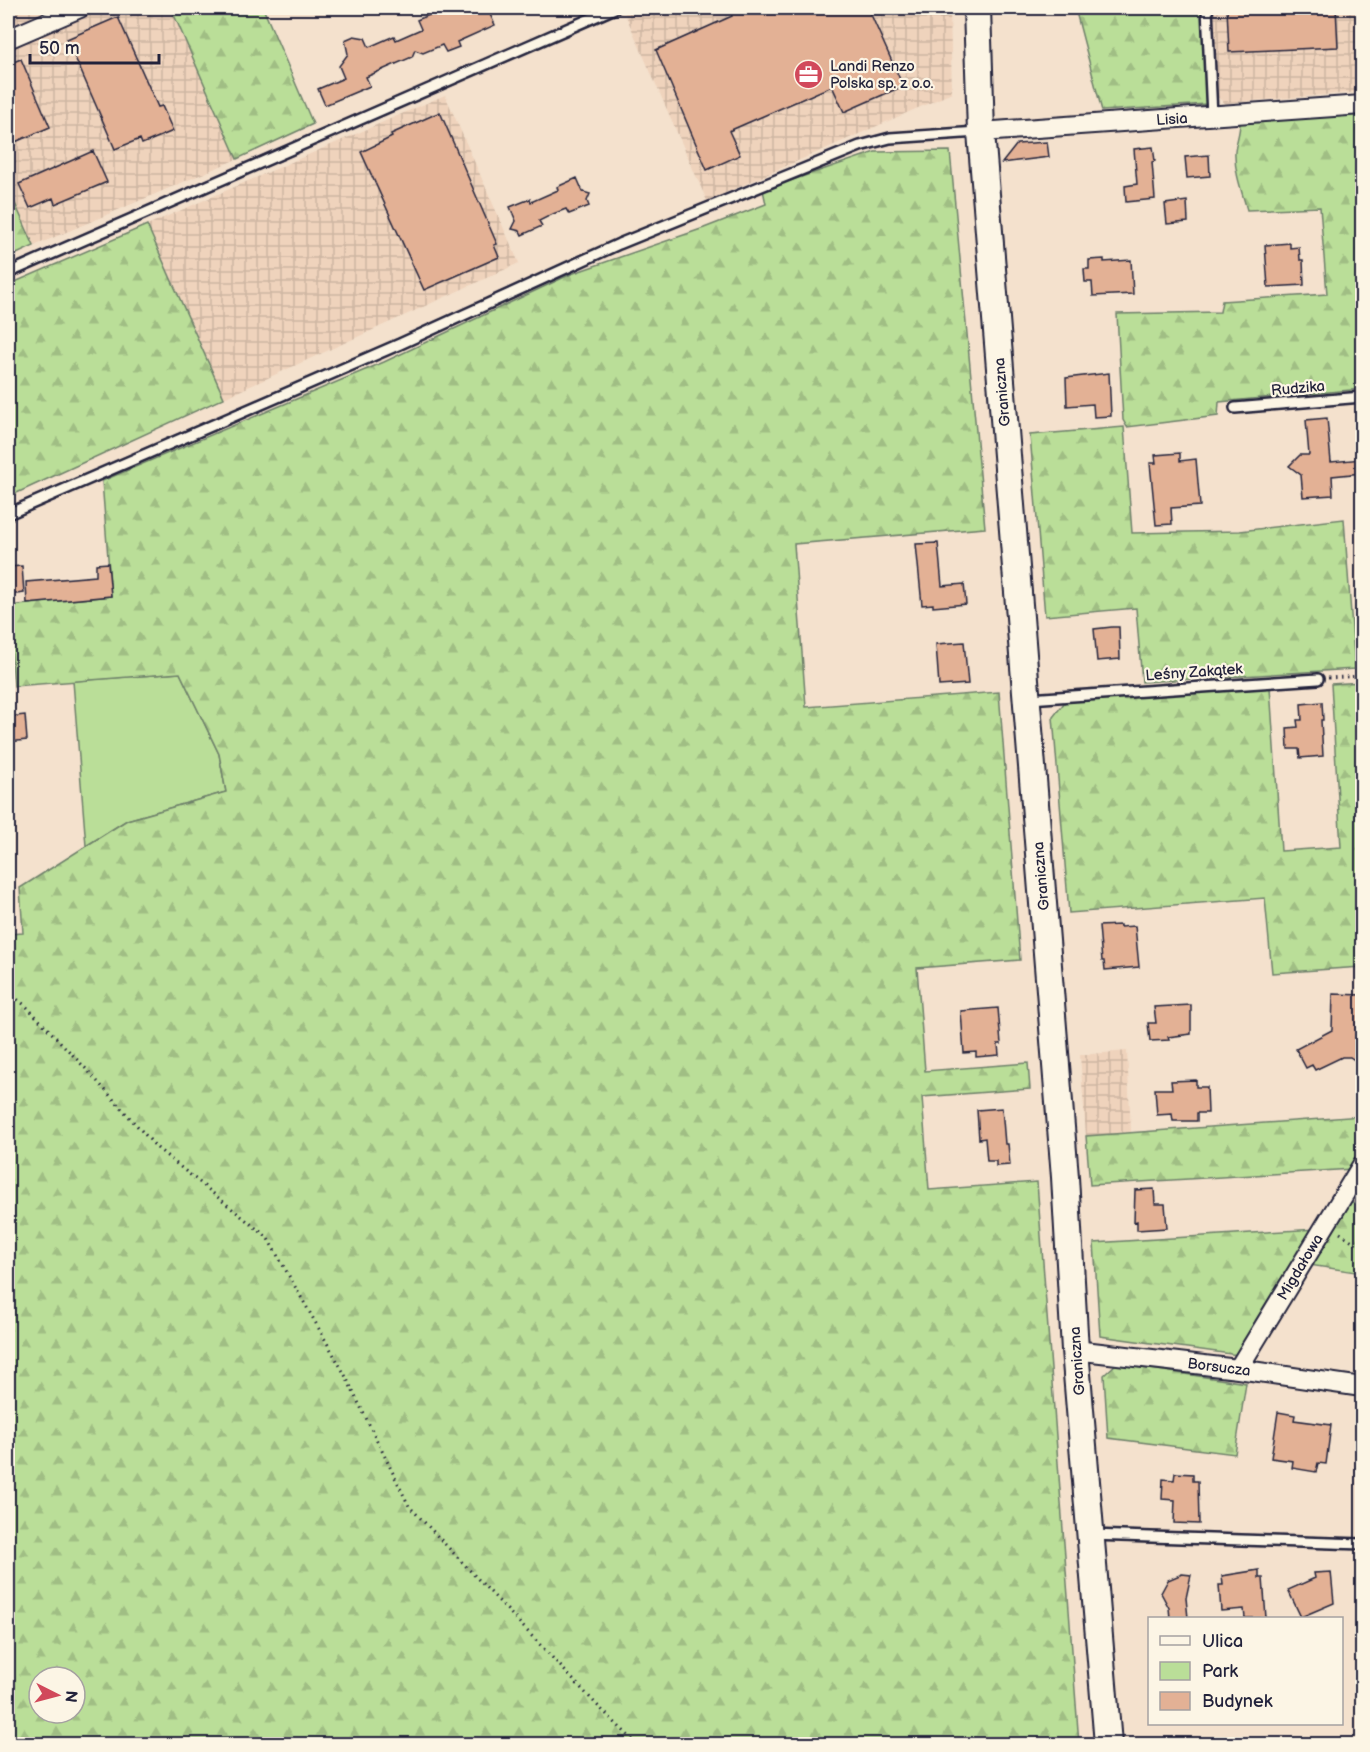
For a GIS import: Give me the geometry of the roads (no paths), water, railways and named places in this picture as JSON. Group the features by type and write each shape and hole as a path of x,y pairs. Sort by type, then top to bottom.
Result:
{"street":[{"path":"8,39 80,8"},
{"name":"Graniczna","path":"977,8 981,132 1065,1177 1075,1350 1108,1744"},
{"name":"Lisia","path":"981,132 1362,105"},
{"name":"Migdałowa","path":"1238,1369 1362,1165"},
{"name":"Borsucza","path":"1075,1350 1238,1369 1362,1387"}],"lane":[{"path":"8,273 615,8"},
{"path":"1207,8 1212,116"},
{"path":"8,514 400,345 619,244 860,146 890,138 981,132"},
{"name":"Rudzika","path":"1235,408 1362,397"},
{"name":"Leśny Zakątek","path":"1027,699 1318,679"},
{"path":"1091,1535 1362,1544"}],"place":[{"name":"Landi Renzo Polska sp. z o.o.","path":"809,75"}]}
